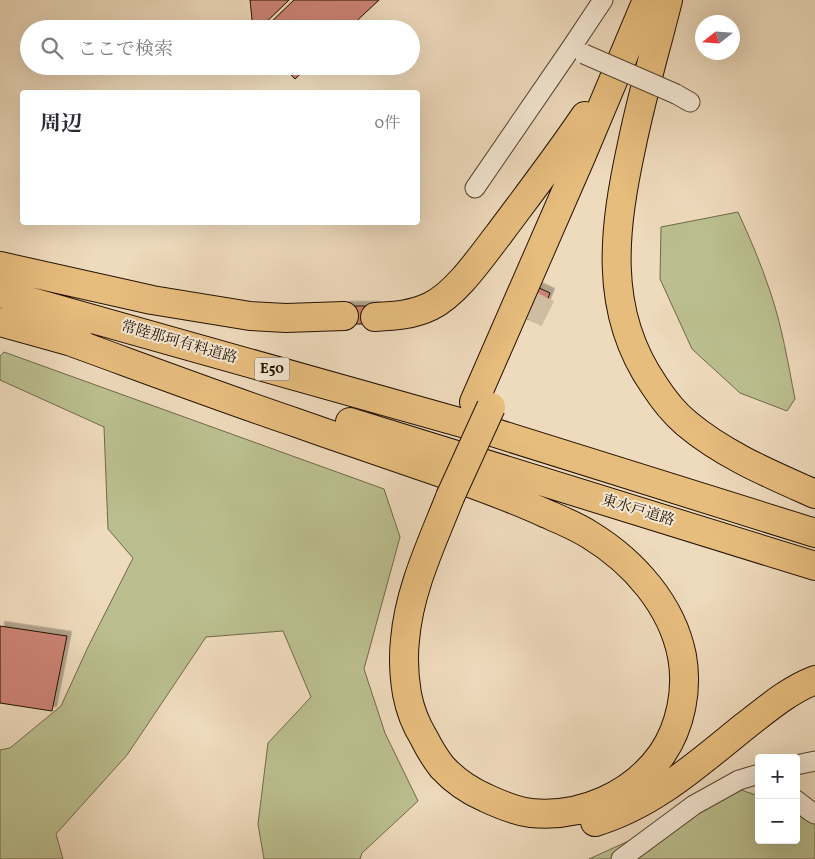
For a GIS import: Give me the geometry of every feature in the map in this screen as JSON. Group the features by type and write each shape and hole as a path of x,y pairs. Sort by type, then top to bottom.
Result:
{"highway":[{"path":"647,0 479,412 442,495 403,572 394,607 390,638 389,671 392,701 400,728 412,752 427,774 446,792 468,808 494,819 517,826 541,830 583,826 629,810 680,778 787,694 815,680"},
{"path":"544,290 667,0"},
{"path":"667,0 640,106 623,186 619,215 616,264 619,296 624,320 646,374 665,401 685,422 713,443 751,466 815,494"},
{"path":"375,317 407,314 420,310 432,305 456,287 479,260 564,146 592,106 624,54"},
{"path":"0,266 152,300 250,316 286,318 344,316"},
{"name":"常陸那珂有料道路","path":"0,292 479,412"},
{"path":"479,412 530,320"},
{"name":"常陸那珂有料道路","path":"0,322 289,403 460,457"},
{"path":"66,340 292,422 471,482 562,521 588,534 610,549 630,566 661,604 672,624 680,646 684,669 684,692 674,732 651,768 617,795 573,811 553,814 530,813 505,807 462,785 443,767 428,748 415,724 407,698 404,670 404,640 410,610 442,495"},
{"name":"E50","path":"479,412 815,533"},
{"name":"東水戸道路","path":"460,457 815,566"}],"street":[{"path":"475,188 576,53 602,0"},
{"path":"576,53 683,98"},
{"path":"800,764 815,760"},
{"path":"621,859 694,805 739,780 755,775"},
{"path":"800,803 815,814"}],"green space":[{"path":"738,212 767,281 781,331 795,399 787,411 740,393 692,349 660,279 661,227"},
{"path":"4,352 384,489 400,537 364,669 385,733 418,801 362,853 360,859 264,859 258,824 268,743 311,697 283,631 206,637 127,755 56,834 63,859 0,859 0,750 10,748 61,706 88,647 133,558 108,529 104,427 0,380 0,356"},
{"path":"741,790 755,795 755,844 800,844 800,812 815,819 815,859 589,859"}],"building":[{"path":"250,0 289,0 268,20 252,20"},
{"path":"294,0 379,0 358,20 273,20"},
{"path":"291,75 299,75 295,79"},
{"path":"535,286 550,293 538,323 523,317"},
{"path":"344,306 375,306 375,324 343,324"},
{"path":"0,626 67,636 52,711 0,703"}],"tunnel":[{"path":"529,320 544,290"}]}
